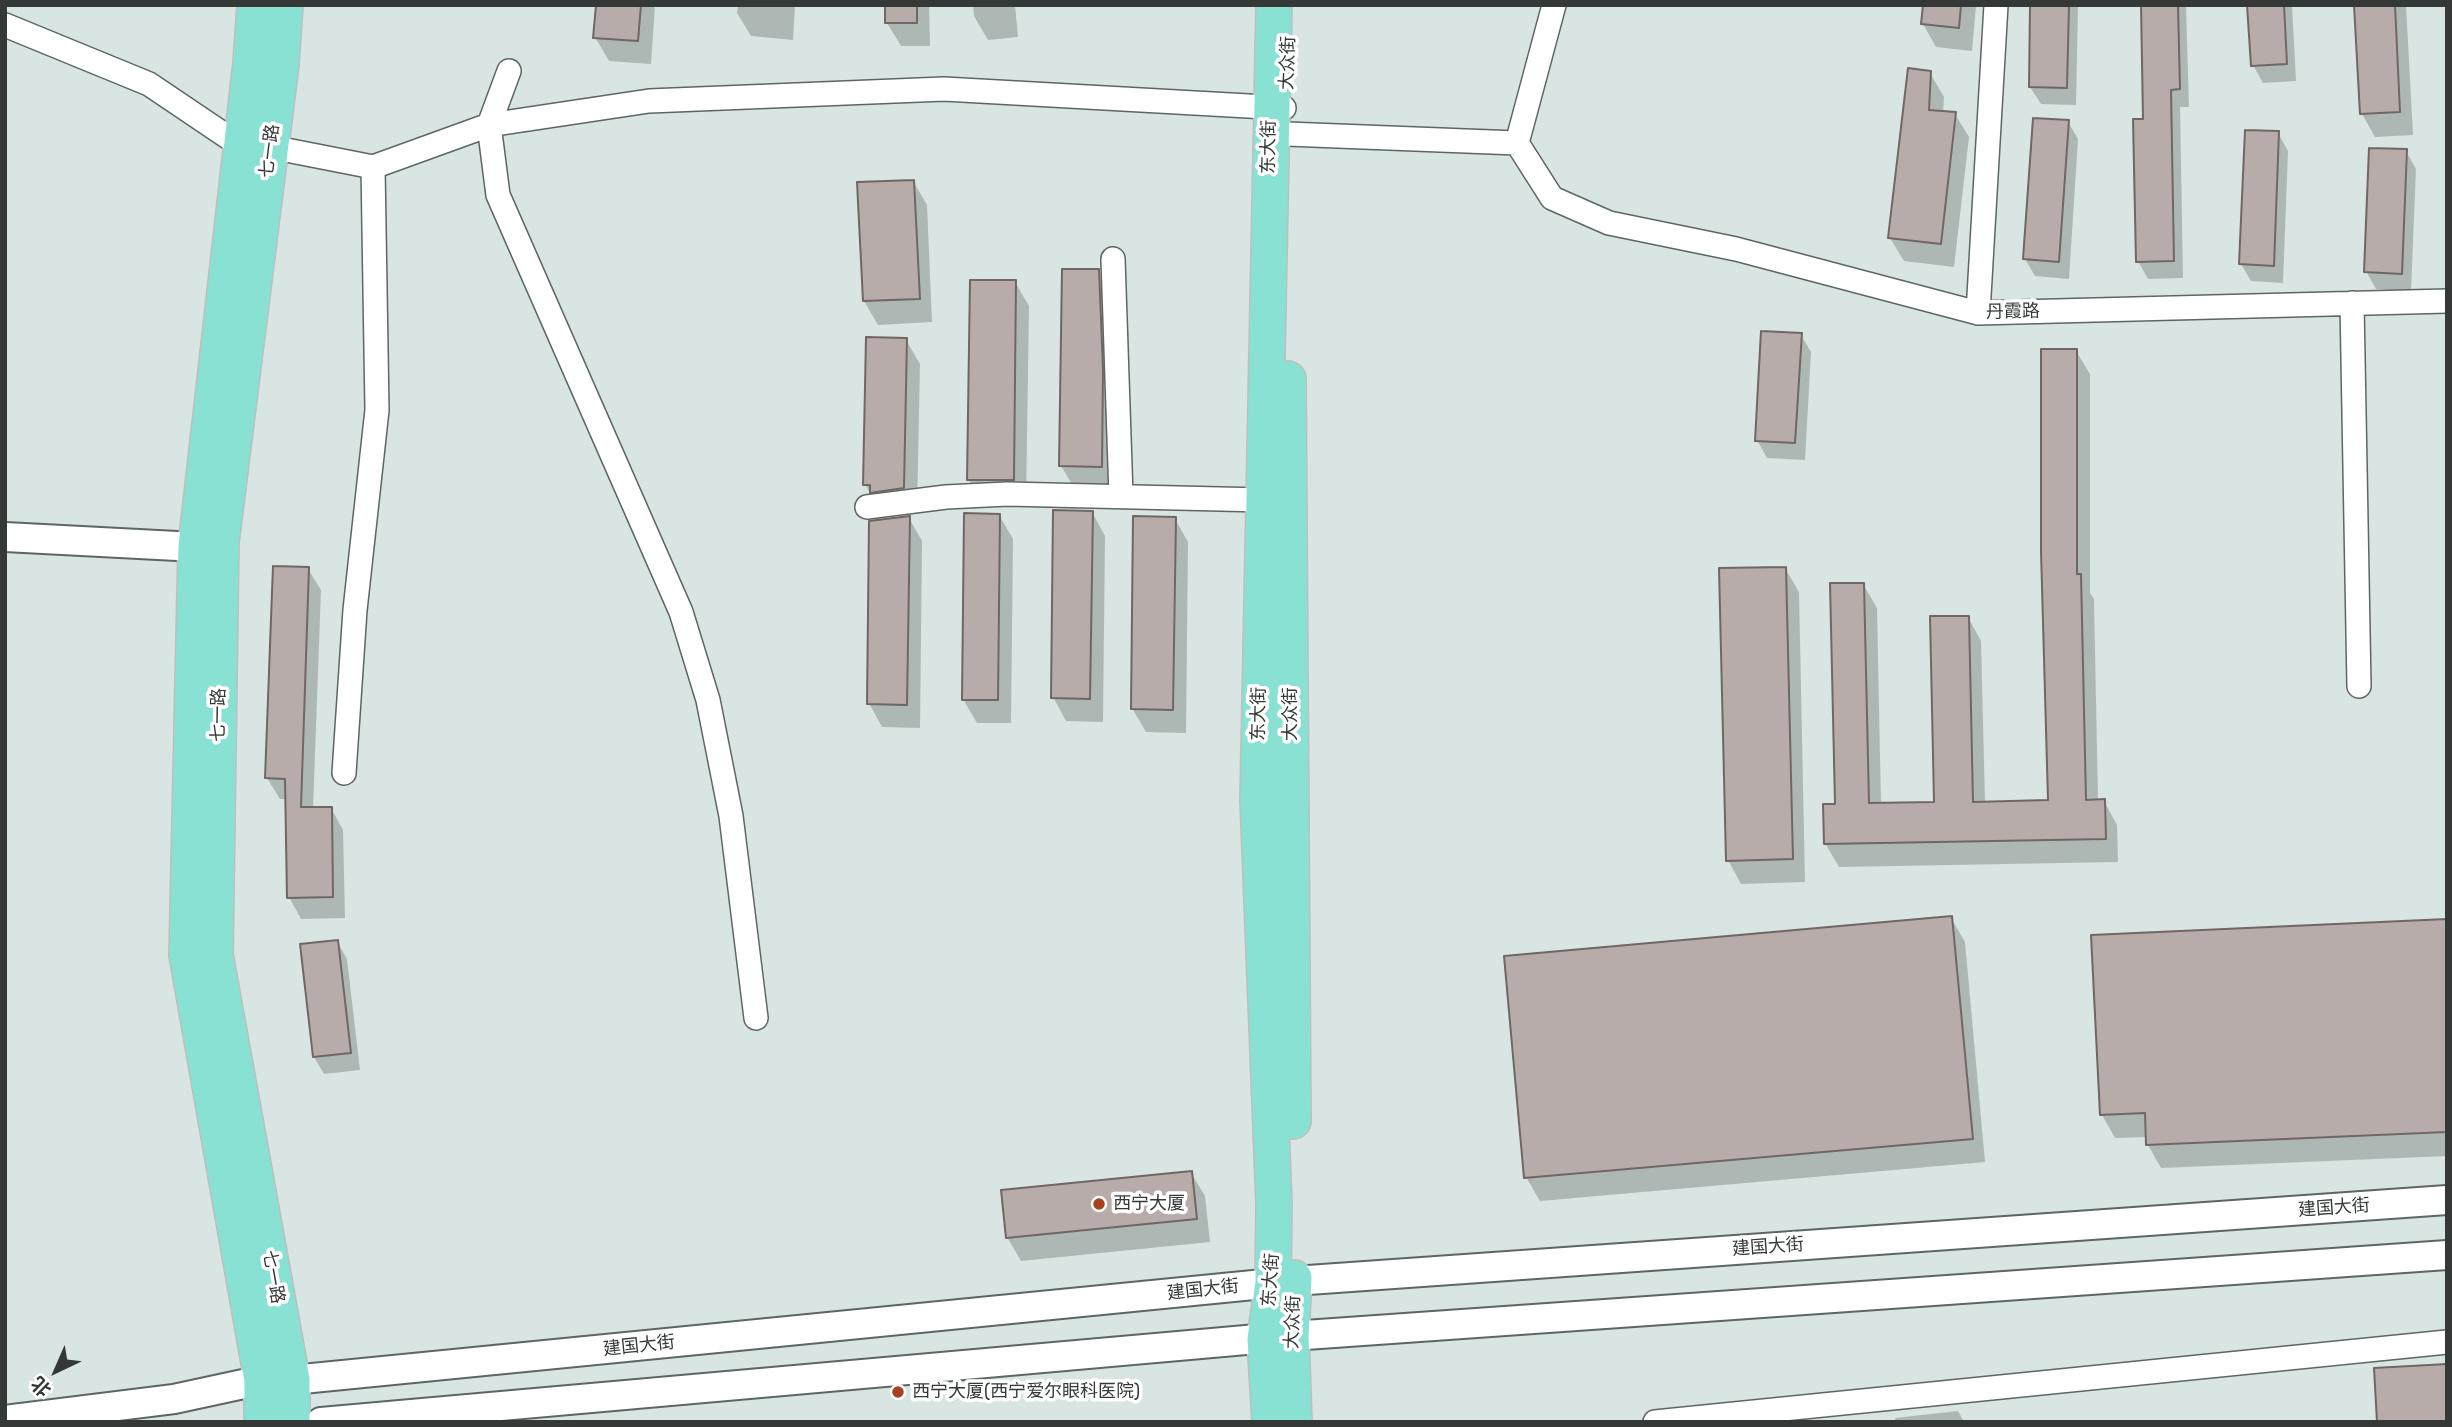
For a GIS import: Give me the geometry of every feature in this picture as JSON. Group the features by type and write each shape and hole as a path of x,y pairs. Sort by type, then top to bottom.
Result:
{"main road":[{"name":"七一路","path":"255,5 256,146 221,542 215,955 277,1380 262,1422"},
{"name":"七一路","path":"285,5 256,146 196,547 187,956 277,1380 292,1422"},
{"name":"东大街","path":"1270,1422 1284,1282 1274,1204 1258,800 1263,500 1281,117 1274,5"},
{"name":"大众街","path":"1284,1282 1281,117 1290,5"},
{"name":"大众街","path":"1278,1338 1294,1422"}],"street":[{"path":"5,26 149,84 256,146 373,167 489,125 649,101 944,89 1281,117 1517,143 1554,5"},
{"path":"1978,313 1996,5"},
{"path":"509,71 489,125 498,195 681,612 704,687 731,817 756,1018"},
{"name":"丹霞路","path":"1517,143 1552,198 1609,223 1736,249 1978,313 2447,301"},
{"path":"344,773 355,610 377,410 373,167"},
{"path":"1113,260 1121,496"},
{"path":"2352,303 2359,687"},
{"path":"867,507 946,497 1007,494 1263,500"},
{"path":"5,537 196,547"},
{"name":"建国大街","path":"5,1420 174,1399 277,1380 1284,1282 2447,1200"},
{"path":"321,1422 1278,1338 2447,1255"},
{"path":"1655,1422 2447,1342"}],"building":[{"path":"596,5 641,5 638,41 593,38"},
{"path":"885,5 917,5 917,23 885,23"},
{"path":"1923,5 1961,5 1959,28 1921,24"},
{"path":"2030,5 2069,5 2067,88 2029,87"},
{"path":"2141,5 2178,5 2180,89 2171,90 2174,261 2136,262 2133,119 2143,119"},
{"path":"2247,5 2284,5 2287,64 2251,66"},
{"path":"2354,5 2395,5 2400,112 2360,114"},
{"path":"1908,68 1931,71 1929,110 1956,112 1941,244 1888,238"},
{"path":"2033,118 2069,120 2059,262 2023,259"},
{"path":"2245,130 2279,131 2274,266 2239,264"},
{"path":"2369,148 2407,149 2402,274 2364,272"},
{"path":"914,180 920,299 863,301 857,182"},
{"path":"1062,269 1099,269 1103,369 1102,467 1059,466"},
{"path":"970,280 1016,280 1014,480 967,480"},
{"path":"1761,331 1802,333 1795,443 1755,441"},
{"path":"866,337 907,338 904,488 870,493 870,485 863,485"},
{"path":"2041,349 2077,349 2077,574 2081,574 2086,800 2105,799 2106,839 1824,844 1823,804 1835,804 1830,583 1864,583 1869,803 1934,802 1930,616 1969,616 1973,802 2048,800 2041,551"},
{"path":"1053,510 1093,511 1090,699 1051,698"},
{"path":"964,513 1000,514 998,700 962,700"},
{"path":"910,516 907,705 867,704 869,521"},
{"path":"1133,516 1176,517 1173,710 1131,709"},
{"path":"273,566 309,567 301,807 332,807 333,897 287,898 285,779 265,778"},
{"path":"1786,567 1793,859 1726,861 1719,568"},
{"path":"1952,916 1973,1139 1524,1178 1504,956"},
{"path":"2447,919 2447,1132 2146,1145 2145,1113 2100,1115 2091,935"},
{"path":"338,940 351,1053 313,1057 300,944"},
{"name":"西宁大厦","path":"1192,1171 1197,1219 1006,1238 1001,1190"},
{"path":"2447,1364 2447,1422 2377,1422 2374,1368"}],"place":[{"name":"西宁大厦","path":"1099,1204"},
{"name":"西宁大厦(西宁爱尔眼科医院)","path":"898,1392"}]}
